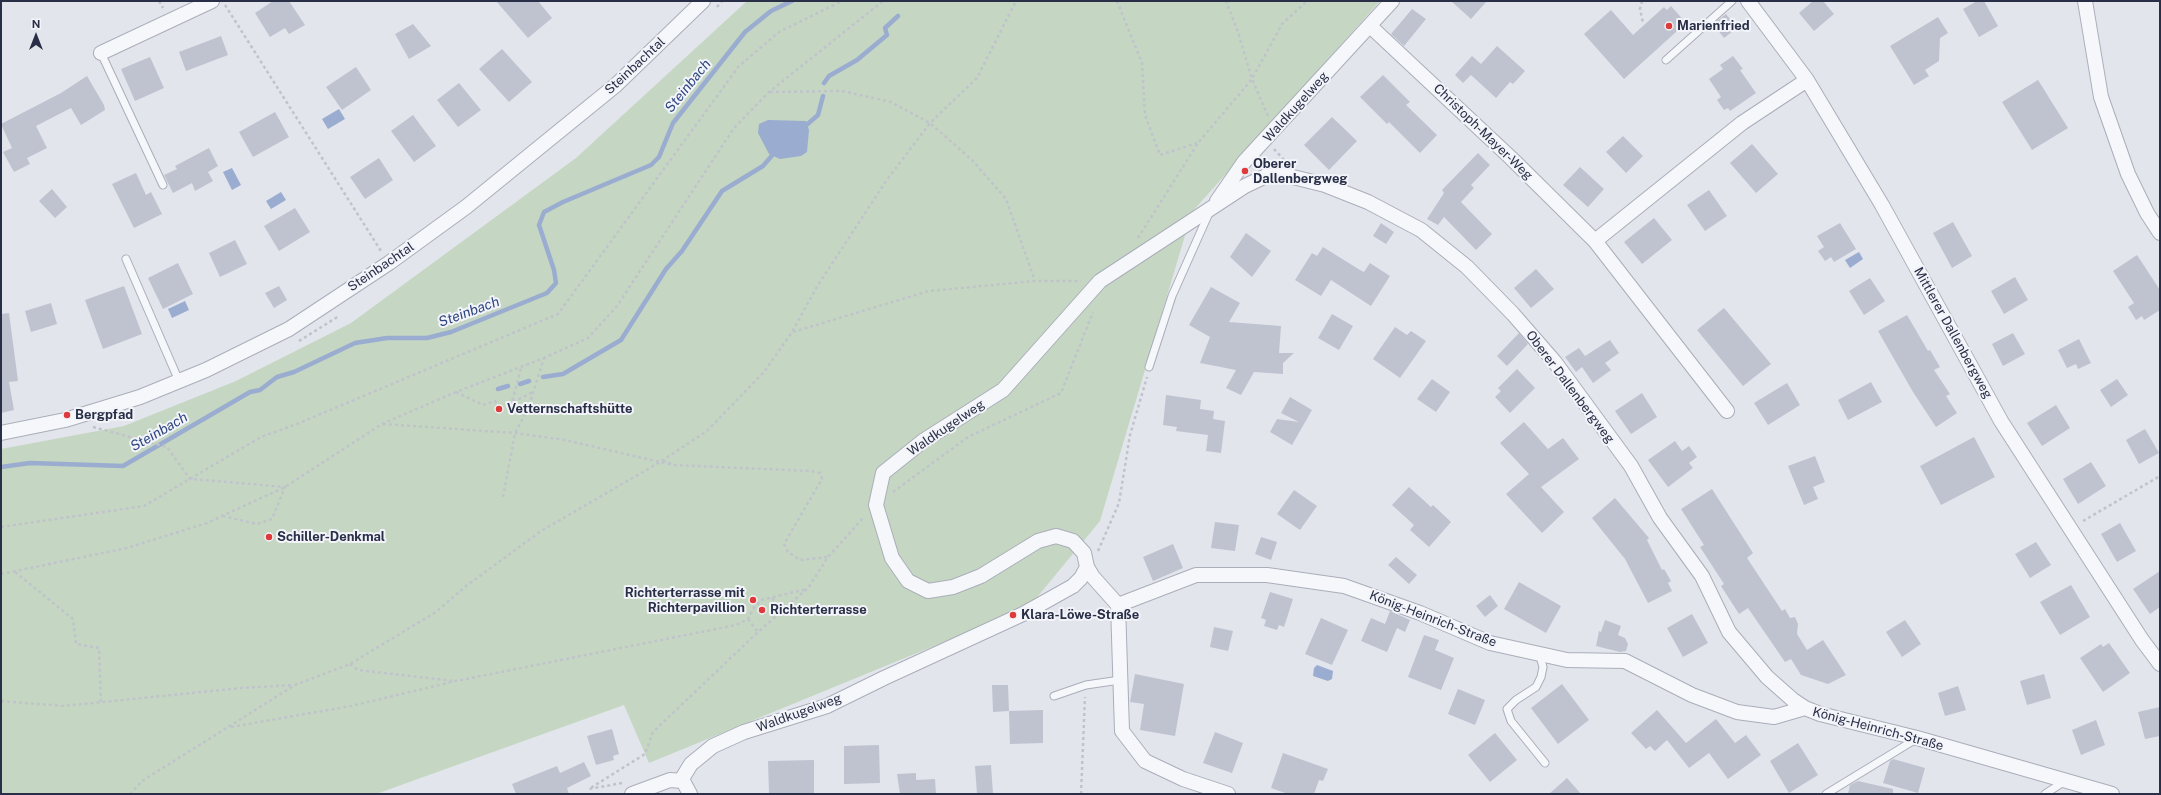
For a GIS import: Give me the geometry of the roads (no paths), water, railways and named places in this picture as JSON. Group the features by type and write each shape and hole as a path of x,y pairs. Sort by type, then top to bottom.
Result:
{"street":[{"path":"101,53 212,1"},
{"name":"Steinbachtal","path":"1,433 65,420 140,397 206,370 289,329 389,263 466,207 616,85 704,1"},
{"name":"Waldkugelweg","path":"682,781 682,777 691,764 713,746 744,732 827,706 884,678 998,627 1073,586 1087,567 1084,553 1073,541 1056,536 1038,541 981,576 953,587 928,591 908,581 892,558 876,505 883,474 923,440 1003,390 1100,281 1211,209 1244,162 1266,140 1392,1"},
{"name":"Mittlerer Dallenbergweg","path":"1748,1 1806,80 1882,204 2001,421 2142,640 2160,664"},
{"path":"2085,1 2101,97 2128,174 2160,234"},
{"name":"Christoph-Mayer-Weg","path":"1370,26 1500,147 1595,241 1727,411"},
{"path":"1595,241 1742,123 1806,80"},
{"name":"Oberer Dallenbergweg","path":"1211,209 1245,186 1266,176 1285,175 1324,185 1368,202 1421,230 1467,267 1513,314 1554,361 1631,466 1660,518 1702,576 1728,632 1767,677 1804,708"},
{"path":"1087,567 1094,578 1118,605 1122,731 1145,761 1183,780 1228,794"},
{"name":"König-Heinrich-Straße","path":"1118,605 1196,575 1267,575 1344,586 1420,613 1490,642 1567,660 1625,661 1692,694 1737,712 1774,717 1804,708 1917,738 2112,794"},
{"path":"632,794 670,780 682,781 690,794"}],"lane":[{"path":"1666,60 1732,1"},
{"path":"101,53 163,185"},
{"path":"1150,367 1172,296 1211,209"},
{"path":"126,259 179,381"},
{"path":"1539,653 1543,667 1542,677 1536,687 1510,704 1507,709 1507,715 1544,763"},
{"path":"1054,696 1086,685 1120,680"},
{"path":"1826,794 1917,738"},
{"path":"2045,794 2065,781"}],"water":[{"path":"339,109 345,119 328,129 322,119"},
{"path":"768,120 806,121 809,130 807,152 801,156 780,159 769,154 758,133 759,124"},
{"path":"232,168 241,185 232,190 223,172"},
{"path":"281,192 286,200 271,209 266,201"},
{"path":"1859,252 1863,259 1850,268 1845,260"},
{"path":"185,301 189,310 172,318 168,309"},
{"path":"1317,665 1333,671 1332,679 1328,681 1313,676 1314,668"}],"waterway":[{"name":"Steinbach","path":"1,467 30,463 123,466 250,392 260,390 277,377 294,372 355,343 387,338 427,338 451,332 547,293 556,283 554,270 539,225 544,212 563,202 651,165 659,157 673,123 745,32 771,11 792,1"},
{"path":"824,83 829,76 857,60 887,35 885,28 898,16"},
{"path":"803,128 818,115 823,96"},
{"path":"543,377 563,374 621,340 666,269 682,251 722,191 763,166 775,152"},
{"path":"520,384 529,381"},
{"path":"498,389 508,386"}],"place":[{"name":"Marienfried","path":"1669,26"},
{"name":"Oberer Dallenbergweg","path":"1245,171"},
{"name":"Vetternschaftshütte","path":"499,409"},
{"name":"Bergpfad","path":"67,415"},
{"name":"Schiller-Denkmal","path":"269,537"},
{"name":"Richterterrasse mit Richterpavillion","path":"753,600"},
{"name":"Richterterrasse","path":"762,610"},
{"name":"Klara-Löwe-Straße","path":"1013,615"}]}
